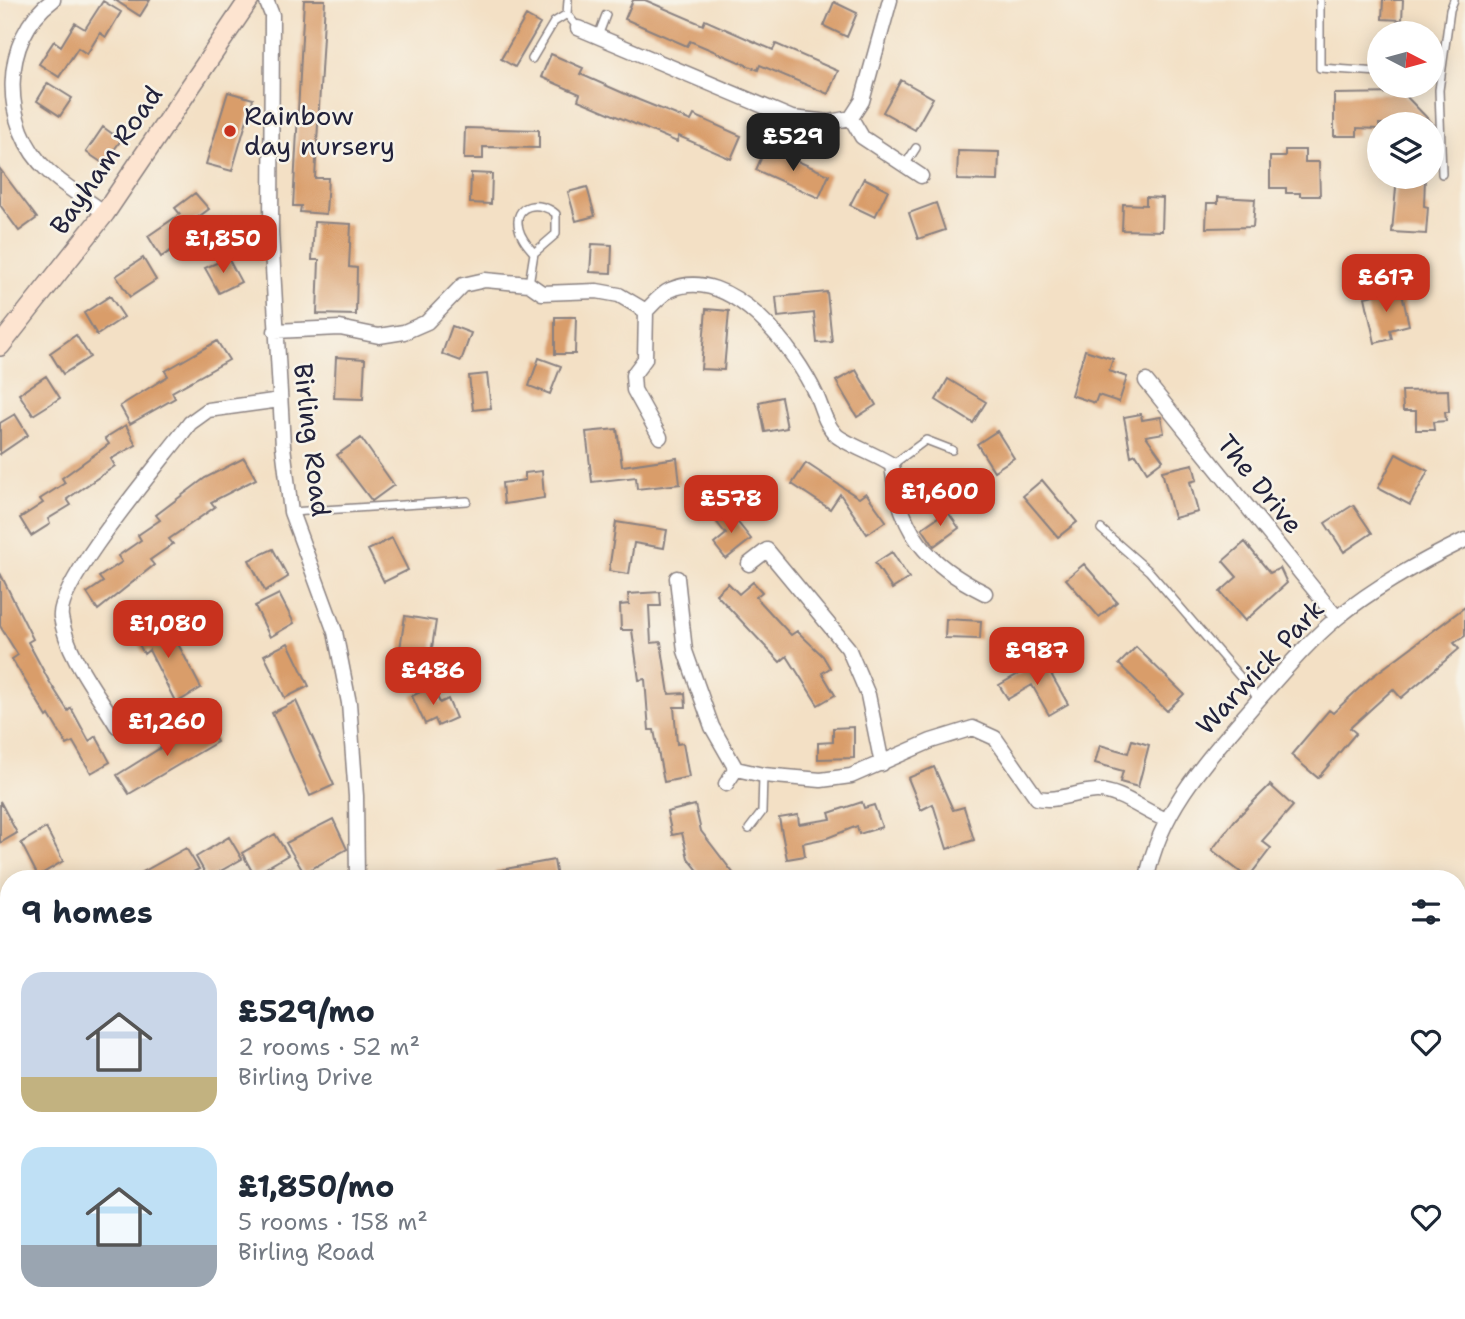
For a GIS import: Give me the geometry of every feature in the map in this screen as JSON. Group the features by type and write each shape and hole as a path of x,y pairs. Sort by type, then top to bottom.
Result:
{"main road":[{"name":"Bayham Road","path":"0,346 105,213 249,0"}],"street":[{"path":"53,0 22,32 11,73 12,110 25,142 47,171 105,213"},
{"name":"Birling Road","path":"266,0 272,15 275,331 291,512 335,632 349,703 356,796 357,870"},
{"path":"578,27 792,118 829,122 850,118 862,101 890,0"},
{"path":"850,118 862,136 921,176"},
{"path":"275,331 340,328 379,336 404,332 427,322 463,285 485,280 529,284 542,293 597,291 619,295 646,311"},
{"path":"660,438 634,390 633,375 645,359 646,311 668,290 694,284 729,295 762,319 787,346 817,397 825,420 838,437 872,452 892,465 895,490 914,538 937,566 985,593"},
{"name":"The Drive","path":"1146,381 1337,618"},
{"path":"139,712 117,726 69,645 60,614 66,589 82,562 190,423 208,410 280,400"},
{"name":"Warwick Park","path":"1149,870 1167,820 1199,769 1259,699 1337,618 1400,574 1465,540"},
{"path":"749,564 767,550 848,648 868,695 882,764"},
{"path":"677,578 685,650 712,727 736,769 763,775 821,780 851,776 931,741 973,728 995,738 1037,798 1051,800 1097,791 1114,794 1167,820"},
{"path":"726,784 736,769"}],"lane":[{"path":"568,0 567,15 578,27"},
{"path":"1320,0 1320,68 1367,71"},
{"path":"1444,55 1450,10 1454,0"},
{"path":"532,59 554,22 567,15"},
{"path":"597,36 606,15"},
{"path":"905,166 916,148"},
{"path":"529,284 534,253 518,226 518,217 526,206 548,206 556,214 557,226 551,241 534,253"},
{"path":"892,465 926,440 952,450"},
{"path":"291,512 467,501"},
{"path":"1101,529 1149,571 1259,699"},
{"path":"749,829 762,812 763,775"}],"building":[{"path":"115,0 150,0 140,16"},
{"path":"304,0 325,0 315,178 328,178 326,214 300,212 301,206 293,206"},
{"path":"633,0 645,0 703,25 705,20 773,50 776,44 838,71 828,94 760,65 758,70 690,41 687,46 625,19"},
{"path":"1383,0 1403,0 1402,20 1382,19"},
{"path":"103,1 121,12 106,37 100,33 87,54 78,48 59,77 39,64 54,41 61,46 75,23 85,29"},
{"path":"834,2 857,13 847,37 824,26"},
{"path":"526,16 540,24 515,67 501,59"},
{"path":"551,54 583,68 580,74 639,100 691,121 694,115 741,136 731,159 679,136 677,142 578,100 580,94 541,77"},
{"path":"901,80 933,98 915,130 883,112"},
{"path":"48,83 72,98 60,116 37,101"},
{"name":"Rainbow day nursery","path":"228,92 253,99 232,171 206,164"},
{"path":"1334,94 1367,94 1367,98 1408,98 1421,112 1367,112 1367,128 1357,128 1357,136 1334,136"},
{"path":"103,127 121,140 104,164 86,152"},
{"path":"465,128 539,130 539,148 483,147 483,159 464,159"},
{"path":"766,147 829,175 819,198 756,170"},
{"path":"1285,150 1305,150 1305,162 1319,162 1320,196 1300,196 1300,193 1286,193 1286,188 1270,188 1270,157 1285,157"},
{"path":"958,151 999,152 998,181 957,180"},
{"path":"0,169 37,218 19,231 0,205"},
{"path":"471,173 492,174 491,204 470,203"},
{"path":"864,178 888,190 875,217 850,205"},
{"path":"587,187 595,216 576,221 568,192"},
{"path":"1396,189 1425,189 1424,206 1428,207 1426,234 1392,232"},
{"path":"195,193 209,209 181,230 187,240 161,257 148,236 180,214 175,208"},
{"path":"1146,197 1163,198 1162,231 1122,230 1123,204 1146,205"},
{"path":"1218,197 1255,199 1253,227 1206,228 1207,203 1218,203"},
{"path":"936,203 945,230 918,239 909,213"},
{"path":"314,222 351,224 349,267 357,268 356,315 317,314 319,260 312,260"},
{"path":"592,244 612,245 611,273 590,272"},
{"path":"143,258 156,280 130,297 116,276"},
{"path":"228,258 241,282 219,293 205,268"},
{"path":"1401,289 1409,325 1390,330 1392,339 1375,343 1365,297"},
{"path":"827,292 832,342 817,343 814,313 778,317 776,297"},
{"path":"110,296 124,317 97,335 84,313"},
{"path":"706,309 729,311 724,370 701,369"},
{"path":"555,317 576,317 575,354 555,354"},
{"path":"452,326 471,333 461,361 442,354"},
{"path":"76,335 90,357 63,374 50,353"},
{"path":"217,341 229,360 172,392 175,398 130,424 120,406 168,376 165,371"},
{"path":"1085,350 1113,359 1109,371 1127,377 1119,402 1098,395 1095,403 1071,395"},
{"path":"336,357 365,359 363,399 334,398"},
{"path":"539,358 561,366 550,394 529,386"},
{"path":"856,370 876,405 857,417 836,381"},
{"path":"487,374 491,408 473,410 469,376"},
{"path":"46,376 60,398 33,415 19,394"},
{"path":"948,379 986,402 973,423 936,400"},
{"path":"1448,390 1449,412 1445,412 1446,421 1433,422 1434,430 1416,430 1416,411 1403,411 1402,391"},
{"path":"781,397 787,428 765,432 759,402"},
{"path":"15,414 28,435 0,454 0,423"},
{"path":"1141,414 1142,420 1161,417 1164,433 1146,436 1163,460 1147,472 1136,454 1131,456 1124,417"},
{"path":"126,425 136,445 111,459 115,466 67,499 71,505 48,519 50,524 31,536 20,518 43,503 40,499 65,483 62,478 109,444 105,438"},
{"path":"617,429 622,466 677,458 680,484 637,489 636,477 592,482 586,432"},
{"path":"997,431 1014,458 994,471 977,444"},
{"path":"361,438 394,485 372,501 337,455"},
{"path":"1396,454 1428,471 1410,505 1378,488"},
{"path":"244,458 256,479 211,502 215,507 169,539 173,544 150,560 154,565 98,610 87,593 103,582 99,577 122,562 118,556 141,540 138,535 160,520 156,515 205,478"},
{"path":"806,463 859,498 866,493 886,521 867,534 840,494 830,509 792,484"},
{"path":"1193,464 1197,480 1190,482 1198,512 1174,518 1162,471"},
{"path":"542,471 544,498 504,504 502,483 525,480 525,473"},
{"path":"1042,480 1077,522 1058,537 1023,496"},
{"path":"1353,505 1372,533 1344,552 1325,523"},
{"path":"728,510 751,539 726,559 714,544 726,534 715,520"},
{"path":"947,511 959,528 934,546 922,528"},
{"path":"616,522 667,530 664,548 634,543 629,574 609,571"},
{"path":"392,538 408,570 384,582 368,550"},
{"path":"1245,542 1270,573 1280,568 1287,583 1245,621 1220,592 1237,577 1223,561"},
{"path":"273,549 288,577 265,591 249,560"},
{"path":"892,552 909,578 892,589 875,563"},
{"path":"1084,564 1117,602 1099,617 1066,579"},
{"path":"0,573 33,639 28,642 49,681 68,711 71,708 89,741 96,736 110,762 91,773 73,742 67,745 49,715 47,717 12,659 18,655 0,626"},
{"path":"753,582 762,592 756,597 791,635 797,631 823,656 830,668 822,673 835,695 818,705 787,656 780,662 716,594 728,583 739,594"},
{"path":"660,592 661,606 649,606 651,643 661,642 669,694 685,693 686,707 674,707 677,744 683,743 689,777 664,782 654,730 649,730 645,679 639,680 632,630 621,630 620,605 629,604 628,594"},
{"path":"279,594 294,623 270,637 255,606"},
{"path":"1465,607 1465,636 1454,643 1459,649 1401,698 1393,689 1350,728 1356,733 1318,778 1291,755 1329,710 1333,713 1369,679"},
{"path":"405,616 436,621 430,661 399,655"},
{"path":"158,619 172,645 177,642 201,688 176,703 149,650 144,654 133,633"},
{"path":"946,619 981,621 980,639 945,638"},
{"path":"288,643 309,686 285,698 264,655"},
{"path":"1136,647 1184,694 1167,711 1119,664"},
{"path":"1043,660 1068,704 1049,715 1032,685 1008,699 999,685"},
{"path":"432,686 440,703 448,699 456,718 438,726 435,719 425,724 412,696"},
{"path":"296,701 334,785 310,796 272,713"},
{"path":"204,721 217,742 129,794 117,775"},
{"path":"854,727 854,758 818,759 818,743 833,742 833,728"},
{"path":"1132,740 1149,745 1138,787 1120,782 1123,771 1095,763 1100,745 1128,753"},
{"path":"934,767 953,810 964,807 974,840 947,849 933,804 921,810 908,778"},
{"path":"1270,785 1293,806 1262,841 1271,848 1254,870 1238,870 1212,850 1235,820"},
{"path":"0,801 17,833 0,843"},
{"path":"862,802 864,808 874,805 882,827 859,834 857,826 827,838 803,843 805,856 787,859 779,818 798,815 799,824 831,819 829,813"},
{"path":"695,805 701,831 731,870 698,870 688,858 682,833 672,835 667,812"},
{"path":"333,819 347,849 309,870 302,870 286,843"},
{"path":"46,828 63,861 48,870 35,870 21,843"},
{"path":"275,834 288,855 262,870 251,870 242,853"},
{"path":"229,837 242,859 222,870 203,870 196,857"},
{"path":"186,848 199,869 197,870 146,870"},
{"path":"554,860 556,870 500,870"}],"place":[{"name":"Rainbow day nursery","path":"230,131"}]}
